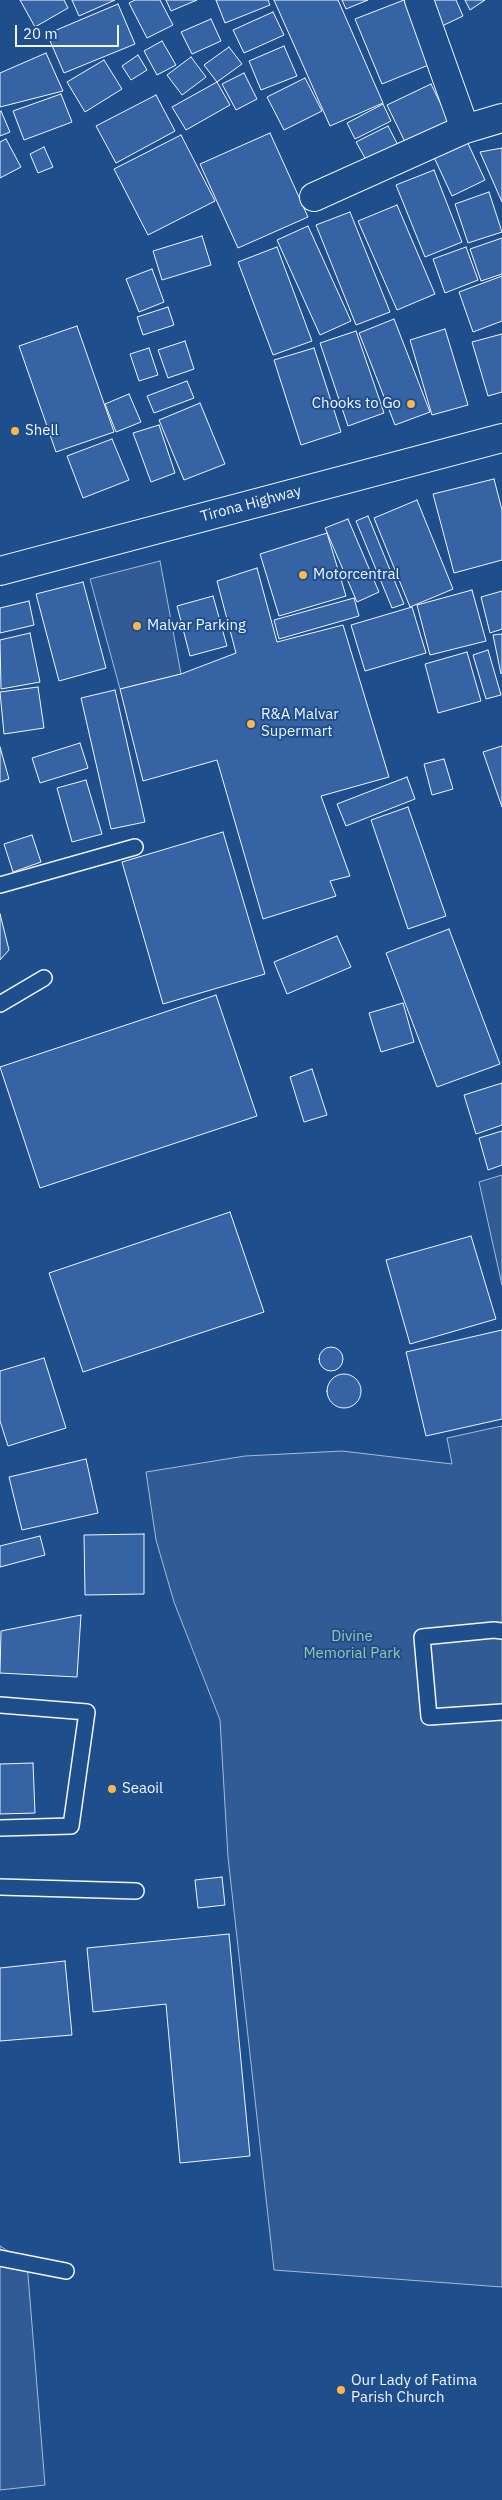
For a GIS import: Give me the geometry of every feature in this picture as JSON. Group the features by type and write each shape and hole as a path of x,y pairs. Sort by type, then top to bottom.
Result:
{"main road":[{"path":"419,0 465,129"},
{"path":"314,197 465,129 502,118"},
{"name":"Tirona Highway","path":"0,571 502,438"}],"lane":[{"path":"0,885 135,847"},
{"path":"0,1004 44,978"},
{"path":"502,1631 494,1630 422,1637 429,1718 502,1712"},
{"path":"0,1705 87,1712 71,1826 0,1828"},
{"path":"0,1887 136,1891"},
{"path":"0,2258 66,2271"}],"shaded area":[{"name":"Malvar Parking","path":"160,561 181,674 120,689 90,579"},
{"path":"502,1175 502,1285 479,1182"},
{"name":"Divine Memorial Park","path":"502,1426 502,2287 274,2270 228,1857 220,1720 174,1602 156,1540 146,1472 245,1456 342,1451 452,1464 447,1438"},
{"path":"0,2246 27,2263 45,2485 0,2490"}],"building":[{"path":"20,0 64,0 68,8 35,27"},
{"path":"72,0 115,0 79,16"},
{"path":"135,0 160,0 173,25 147,38 129,3"},
{"path":"166,0 197,0 171,11"},
{"path":"216,0 268,0 270,5 225,23"},
{"path":"274,0 338,0 383,103 330,126"},
{"path":"342,0 368,0 346,9"},
{"path":"404,0 431,64 382,84 355,19"},
{"path":"427,0 456,0 463,16 440,27"},
{"path":"465,0 485,0 470,10"},
{"path":"118,4 135,44 64,73 47,34"},
{"path":"273,12 284,35 244,53 233,30"},
{"path":"211,19 221,41 192,54 181,32"},
{"path":"162,41 176,65 157,75 144,51"},
{"path":"284,46 297,76 261,90 249,61"},
{"path":"229,47 242,64 217,82 204,65"},
{"path":"46,53 63,91 0,107 0,73"},
{"path":"138,55 147,70 131,80 122,66"},
{"path":"191,57 206,77 182,95 167,75"},
{"path":"104,60 122,89 85,112 67,82"},
{"path":"244,73 257,99 236,110 222,84"},
{"path":"305,78 322,111 284,130 267,97"},
{"path":"217,82 230,105 186,130 172,107"},
{"path":"431,84 450,123 406,144 387,105"},
{"path":"61,94 72,122 24,140 13,111"},
{"path":"156,95 175,131 116,163 96,126"},
{"path":"383,104 391,121 355,139 347,123"},
{"path":"0,112 10,132 0,136"},
{"path":"388,126 400,149 369,165 356,142"},
{"path":"270,133 308,217 238,248 200,164"},
{"path":"181,135 215,201 148,235 114,169"},
{"path":"465,137 485,180 452,196 432,153"},
{"path":"6,139 21,167 0,178 0,142"},
{"path":"44,147 53,167 38,173 30,154"},
{"path":"502,148 502,202 480,152"},
{"path":"434,170 462,242 425,257 396,185"},
{"path":"489,192 502,232 468,243 455,204"},
{"path":"397,205 435,294 397,310 358,221"},
{"path":"350,212 390,312 356,325 316,225"},
{"path":"308,226 351,321 320,335 277,240"},
{"path":"202,236 211,265 162,280 153,251"},
{"path":"502,238 502,274 481,281 470,249"},
{"path":"277,247 312,341 273,355 238,262"},
{"path":"466,247 478,280 445,293 433,259"},
{"path":"152,269 164,302 139,312 126,279"},
{"path":"502,276 502,321 473,332 459,292"},
{"path":"168,307 174,325 143,335 137,317"},
{"path":"394,319 430,412 395,425 359,333"},
{"path":"77,326 114,432 56,452 19,346"},
{"path":"445,329 468,405 432,415 410,340"},
{"path":"356,331 384,413 348,426 320,343"},
{"path":"502,334 502,392 488,396 472,342"},
{"path":"185,341 194,369 168,378 158,350"},
{"path":"149,348 158,375 139,381 130,354"},
{"path":"314,348 341,432 301,445 274,360"},
{"path":"187,381 194,398 154,413 147,396"},
{"path":"129,394 141,422 116,432 105,404"},
{"path":"200,403 225,464 184,480 159,420"},
{"path":"159,425 175,473 151,482 133,433"},
{"path":"112,439 129,480 83,498 67,456"},
{"path":"494,479 502,510 502,560 454,573 433,494"},
{"path":"417,500 453,589 410,607 374,518"},
{"path":"368,516 404,604 392,608 356,521"},
{"path":"348,519 379,592 357,602 325,528"},
{"name":"Motorcentral","path":"327,533 346,596 279,616 260,554"},
{"name":"R&A Malvar Supermart","path":"257,568 277,642 343,625 389,777 321,796 350,876 330,881 336,896 263,919 217,760 143,781 120,689 181,674 236,653 217,581"},
{"path":"83,582 106,668 59,681 36,594"},
{"path":"472,590 486,641 430,655 417,605"},
{"path":"502,591 502,629 490,633 481,597"},
{"path":"213,596 227,646 190,656 177,606"},
{"path":"354,598 359,616 279,639 274,620"},
{"path":"29,601 34,625 0,633 0,608"},
{"path":"412,607 426,653 365,671 351,625"},
{"path":"30,633 40,682 1,689 0,640"},
{"path":"502,634 502,673 501,674 493,635"},
{"path":"488,650 501,695 486,699 473,655"},
{"path":"467,652 481,701 438,713 425,664"},
{"path":"38,687 44,728 4,734 0,692"},
{"path":"115,690 145,822 111,829 81,698"},
{"path":"80,743 88,768 40,783 32,758"},
{"path":"502,746 502,807 483,752"},
{"path":"0,747 9,779 0,782"},
{"path":"444,759 453,789 432,795 424,764"},
{"path":"407,777 415,799 346,826 337,804"},
{"path":"86,780 102,834 72,842 57,788"},
{"path":"408,807 446,916 408,929 371,820"},
{"path":"223,832 265,974 163,1004 122,862"},
{"path":"32,835 41,862 13,872 4,844"},
{"path":"0,914 9,950 0,960"},
{"path":"449,929 500,1064 437,1087 386,953"},
{"path":"337,936 351,967 287,994 274,962"},
{"path":"216,995 257,1116 40,1188 0,1067"},
{"path":"403,1003 414,1042 381,1052 369,1013"},
{"path":"312,1069 327,1115 304,1122 290,1077"},
{"path":"502,1083 502,1125 476,1134 464,1095"},
{"path":"502,1131 502,1165 488,1170 479,1138"},
{"path":"230,1212 264,1312 83,1372 49,1273"},
{"path":"471,1236 496,1319 410,1344 386,1260"},
{"path":"502,1330 502,1419 426,1436 406,1352"},
{"path":"326,1347 336,1347 343,1354 343,1364 336,1371 326,1371 319,1364 319,1354"},
{"path":"44,1358 66,1428 8,1446 0,1421 0,1371"},
{"path":"344,1374 351,1375 356,1379 360,1384 360,1398 356,1403 351,1407 344,1408 337,1407 332,1403 328,1398 327,1391 328,1384 332,1379 337,1375"},
{"path":"86,1459 98,1513 22,1530 9,1477"},
{"path":"144,1534 144,1594 85,1595 84,1535"},
{"path":"40,1536 45,1555 0,1567 0,1546"},
{"path":"81,1615 77,1677 0,1673 1,1631"},
{"path":"33,1763 35,1813 0,1814 0,1764"},
{"path":"222,1877 225,1905 198,1908 195,1880"},
{"path":"229,1934 250,2156 180,2163 166,2004 93,2012 87,1948"},
{"path":"65,1961 72,2035 0,2041 0,1968"}],"place":[{"name":"Chooks to Go","path":"411,404"},
{"name":"Shell","path":"15,431"},
{"name":"Motorcentral","path":"303,575"},
{"name":"Malvar Parking","path":"137,626"},
{"name":"R&A Malvar Supermart","path":"251,724"},
{"name":"Seaoil","path":"112,1789"},
{"name":"Our Lady of Fatima Parish Church","path":"341,2390"}]}
